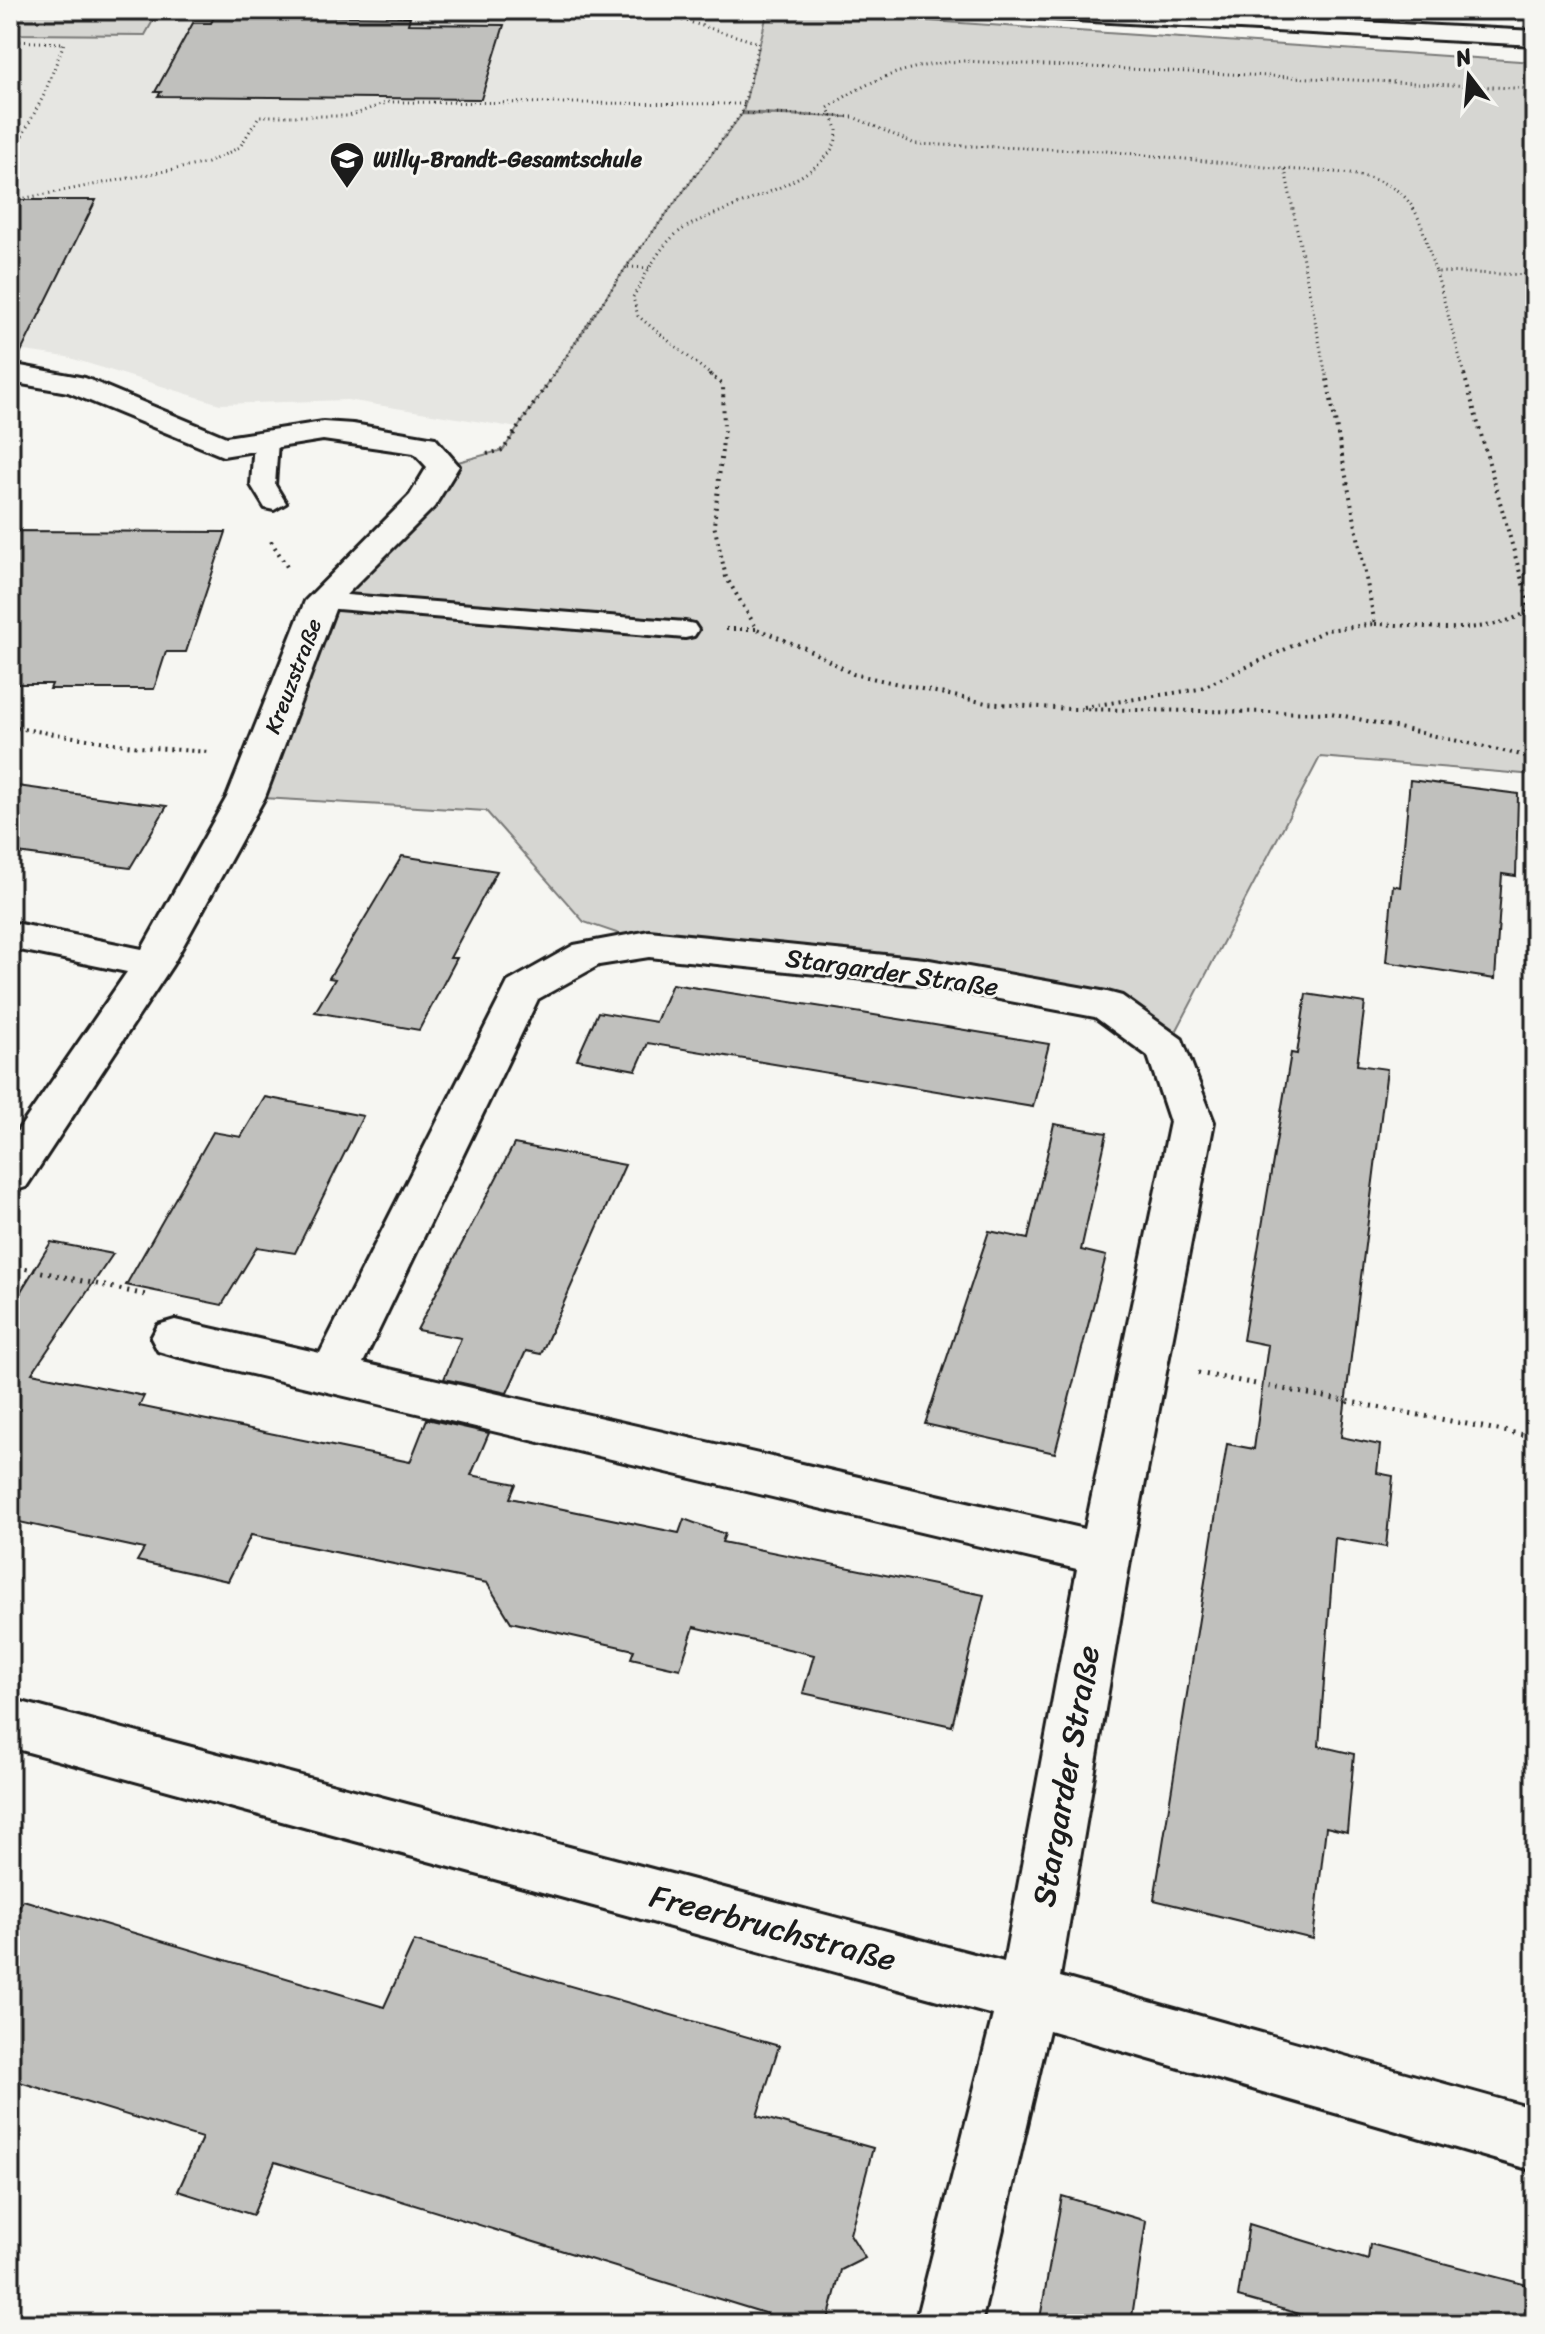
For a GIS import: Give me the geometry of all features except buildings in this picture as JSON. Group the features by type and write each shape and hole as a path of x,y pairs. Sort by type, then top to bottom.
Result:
{"street":[{"path":"1017,10 1535,41"},
{"path":"10,373 75,384 223,447 323,431 353,433 424,445 443,466"},
{"name":"Kreuzstraße","path":"10,1176 153,964 246,797 322,601 423,500 443,466"},
{"path":"10,935 153,964"},
{"name":"Stargarder Straße","path":"333,1375 522,991 588,954 649,944 924,972 1107,1006 1167,1049 1192,1122 1105,1555 1027,1996 948,2324"},
{"path":"168,1318 333,1375 1105,1555"},
{"name":"Freerbruchstraße","path":"10,1723 1027,1996 1535,2140"}],"lane":[{"path":"266,441 263,485 274,503"},
{"path":"322,601 685,630"}],"path":[{"path":"443,466 503,450 627,266 742,113 759,43 677,17 611,10"},
{"path":"10,41 64,43 44,95 10,159"},
{"path":"1535,89 965,61 918,63 871,78 828,108 834,117 836,132 831,152 798,178 680,231 633,297 638,316 723,385 724,431 714,525 726,577 757,629 853,674 986,703 1069,709 1331,713 1510,755 1535,758"},
{"path":"10,201 207,163 231,155 246,144 259,116 349,116 389,102 745,104"},
{"path":"742,113 853,117 915,144 1105,151 1346,175 1388,186 1408,201 1436,272 1527,598 1527,612 1513,622 1481,627 1375,624 1327,630 1199,689 1069,709"},
{"path":"1285,169 1375,624"},
{"path":"627,266 651,268"},
{"path":"1436,272 1535,275"},
{"path":"274,503 254,509 284,565 322,601"},
{"path":"10,727 139,747 262,756"},
{"path":"10,1265 168,1318"},
{"path":"1143,1362 1535,1437"}],"shaded area":[{"name":"Willy-Brandt-Gesamtschule","path":"10,10 768,10 742,113 627,266 518,428 347,400 220,404 67,357 10,349"},
{"path":"10,10 159,10 145,35 10,34"},
{"path":"768,10 1535,62 1535,775 1320,757 1167,1049 1107,1006 649,944 584,922 486,811 246,797 322,601 443,466 503,450 627,266 742,114 848,117 743,112"}],"place":[{"name":"Willy-Brandt-Gesamtschule","path":"347,190"}]}
